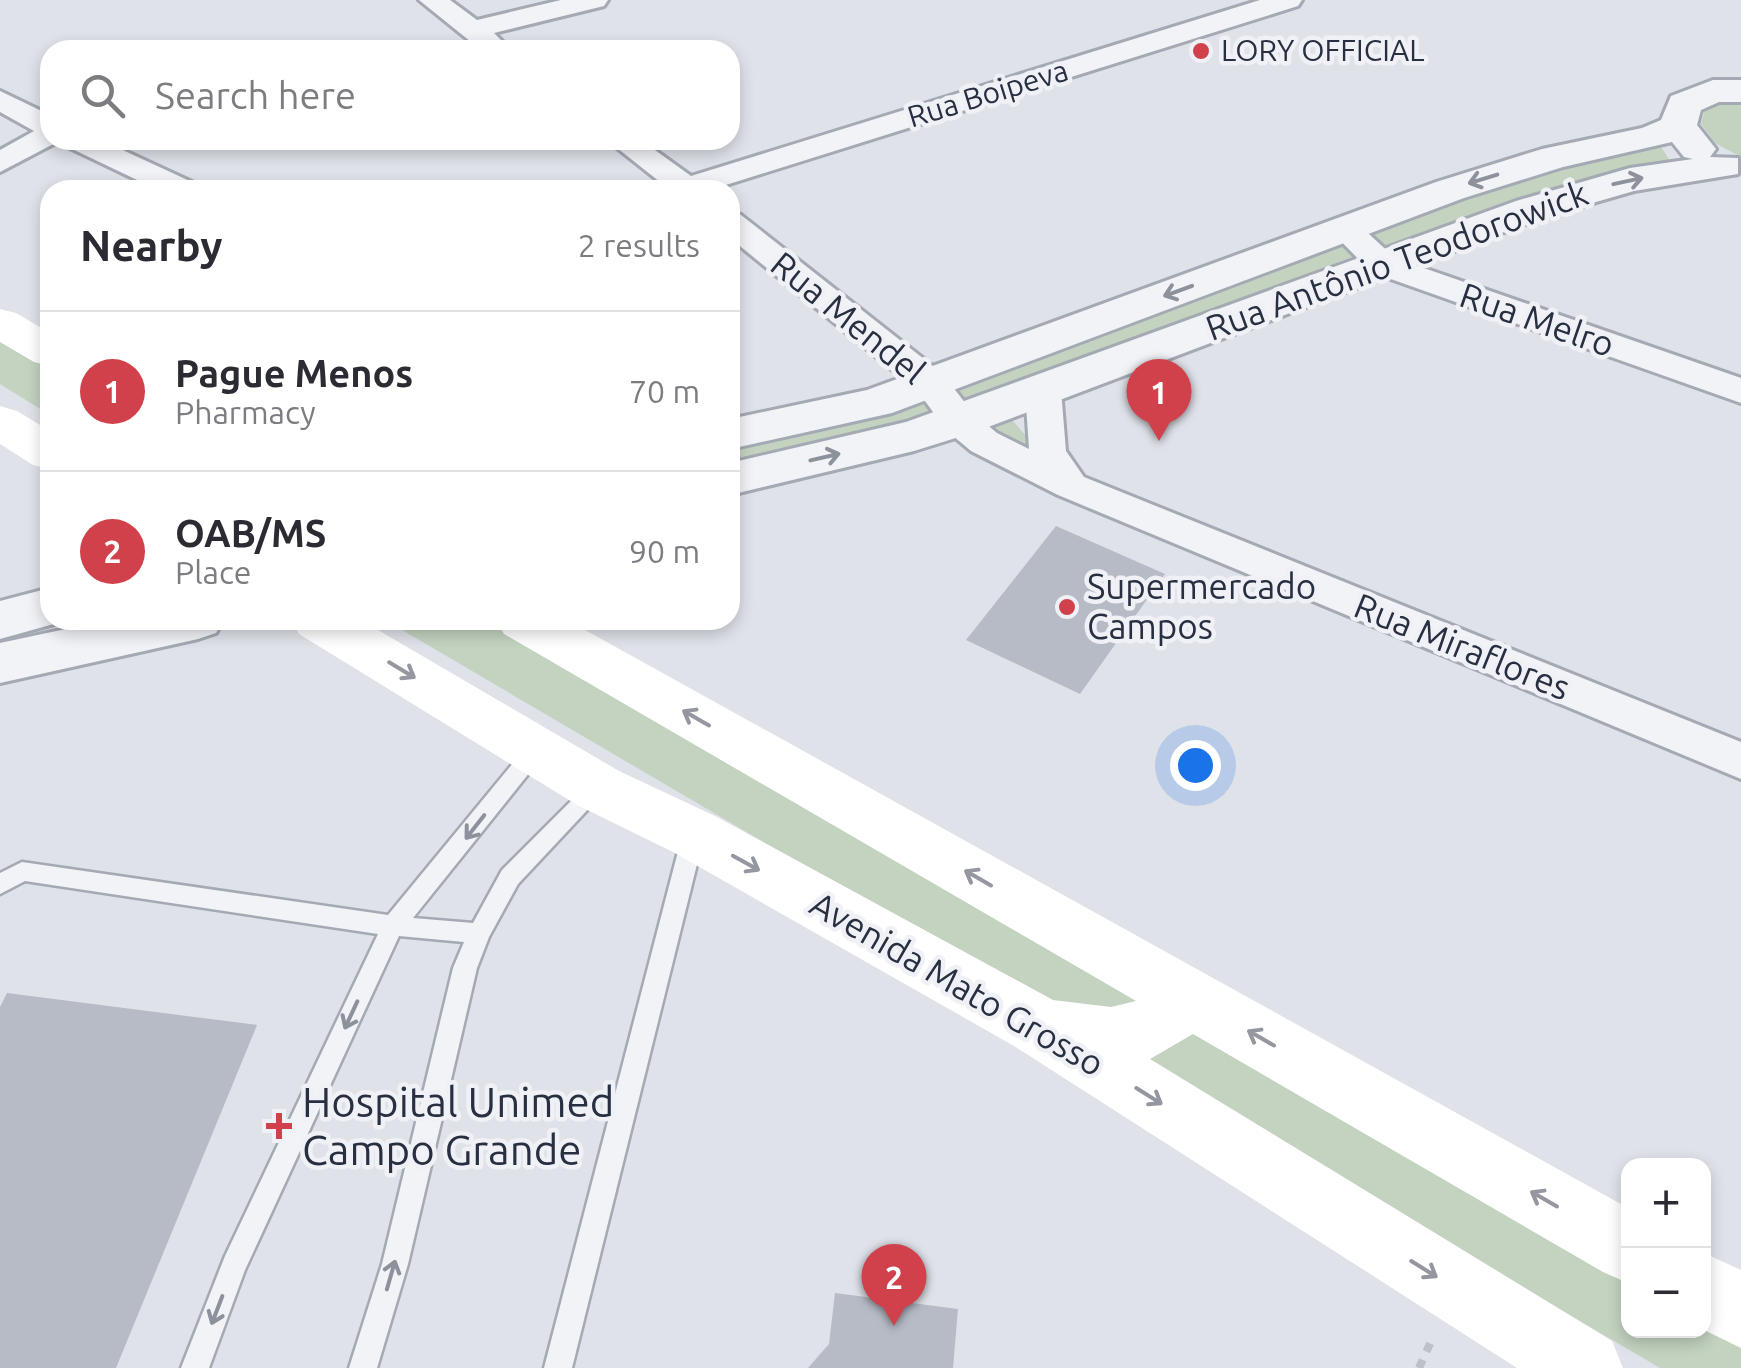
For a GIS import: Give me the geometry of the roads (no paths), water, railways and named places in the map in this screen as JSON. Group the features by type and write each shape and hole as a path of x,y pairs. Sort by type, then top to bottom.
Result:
{"main road":[{"path":"0,324 40,346"},
{"path":"0,422 40,447"},
{"name":"Avenida Mato Grosso","path":"335,630 598,788 694,834 1037,1025 1584,1368"},
{"path":"541,630 1621,1243"},
{"path":"1037,1025 1106,1040 1138,1034 1166,1021 1187,996"},
{"path":"1711,1294 1741,1311"}],"street":[{"path":"433,0 486,40"},
{"path":"472,30 594,0"},
{"name":"Rua Boipeva","path":"714,180 1288,0"},
{"path":"1733,169 1693,147 1678,126 1684,104 1713,91 1741,91"},
{"path":"0,100 40,124"},
{"name":"Rua Antônio Teodorowick","path":"740,437 876,402 1450,190 1555,157 1652,137 1678,126"},
{"path":"0,132 40,127"},
{"path":"0,164 40,129"},
{"path":"98,150 162,180"},
{"path":"636,150 678,180"},
{"name":"Rua Antônio Teodorowick","path":"740,476 914,436 959,421 1530,208 1630,180 1733,169"},
{"name":"Rua Mendel","path":"740,230 930,382 959,421"},
{"name":"Rua Melro","path":"1345,230 1382,265 1741,391"},
{"path":"1044,390 1048,453 1071,486"},
{"name":"Rua Miraflores","path":"959,421 1001,453 1071,486 1741,761"},
{"path":"0,620 40,610"},
{"path":"0,663 152,630"}],"lane":[{"path":"194,1368 234,1266 393,926 535,751"},
{"path":"363,1368 395,1264 465,968 479,933 510,877 598,788"},
{"path":"558,1368 694,834"},
{"path":"0,884 22,871 393,926 479,933"}],"place":[{"name":"LORY OFFICIAL","path":"1201,51"},
{"name":"Pague Menos","path":"1159,441"},
{"name":"Supermercado Campos","path":"1067,607"},
{"name":"Hospital Unimed Campo Grande","path":"279,1126"},
{"name":"OAB/MS","path":"894,1326"}]}
